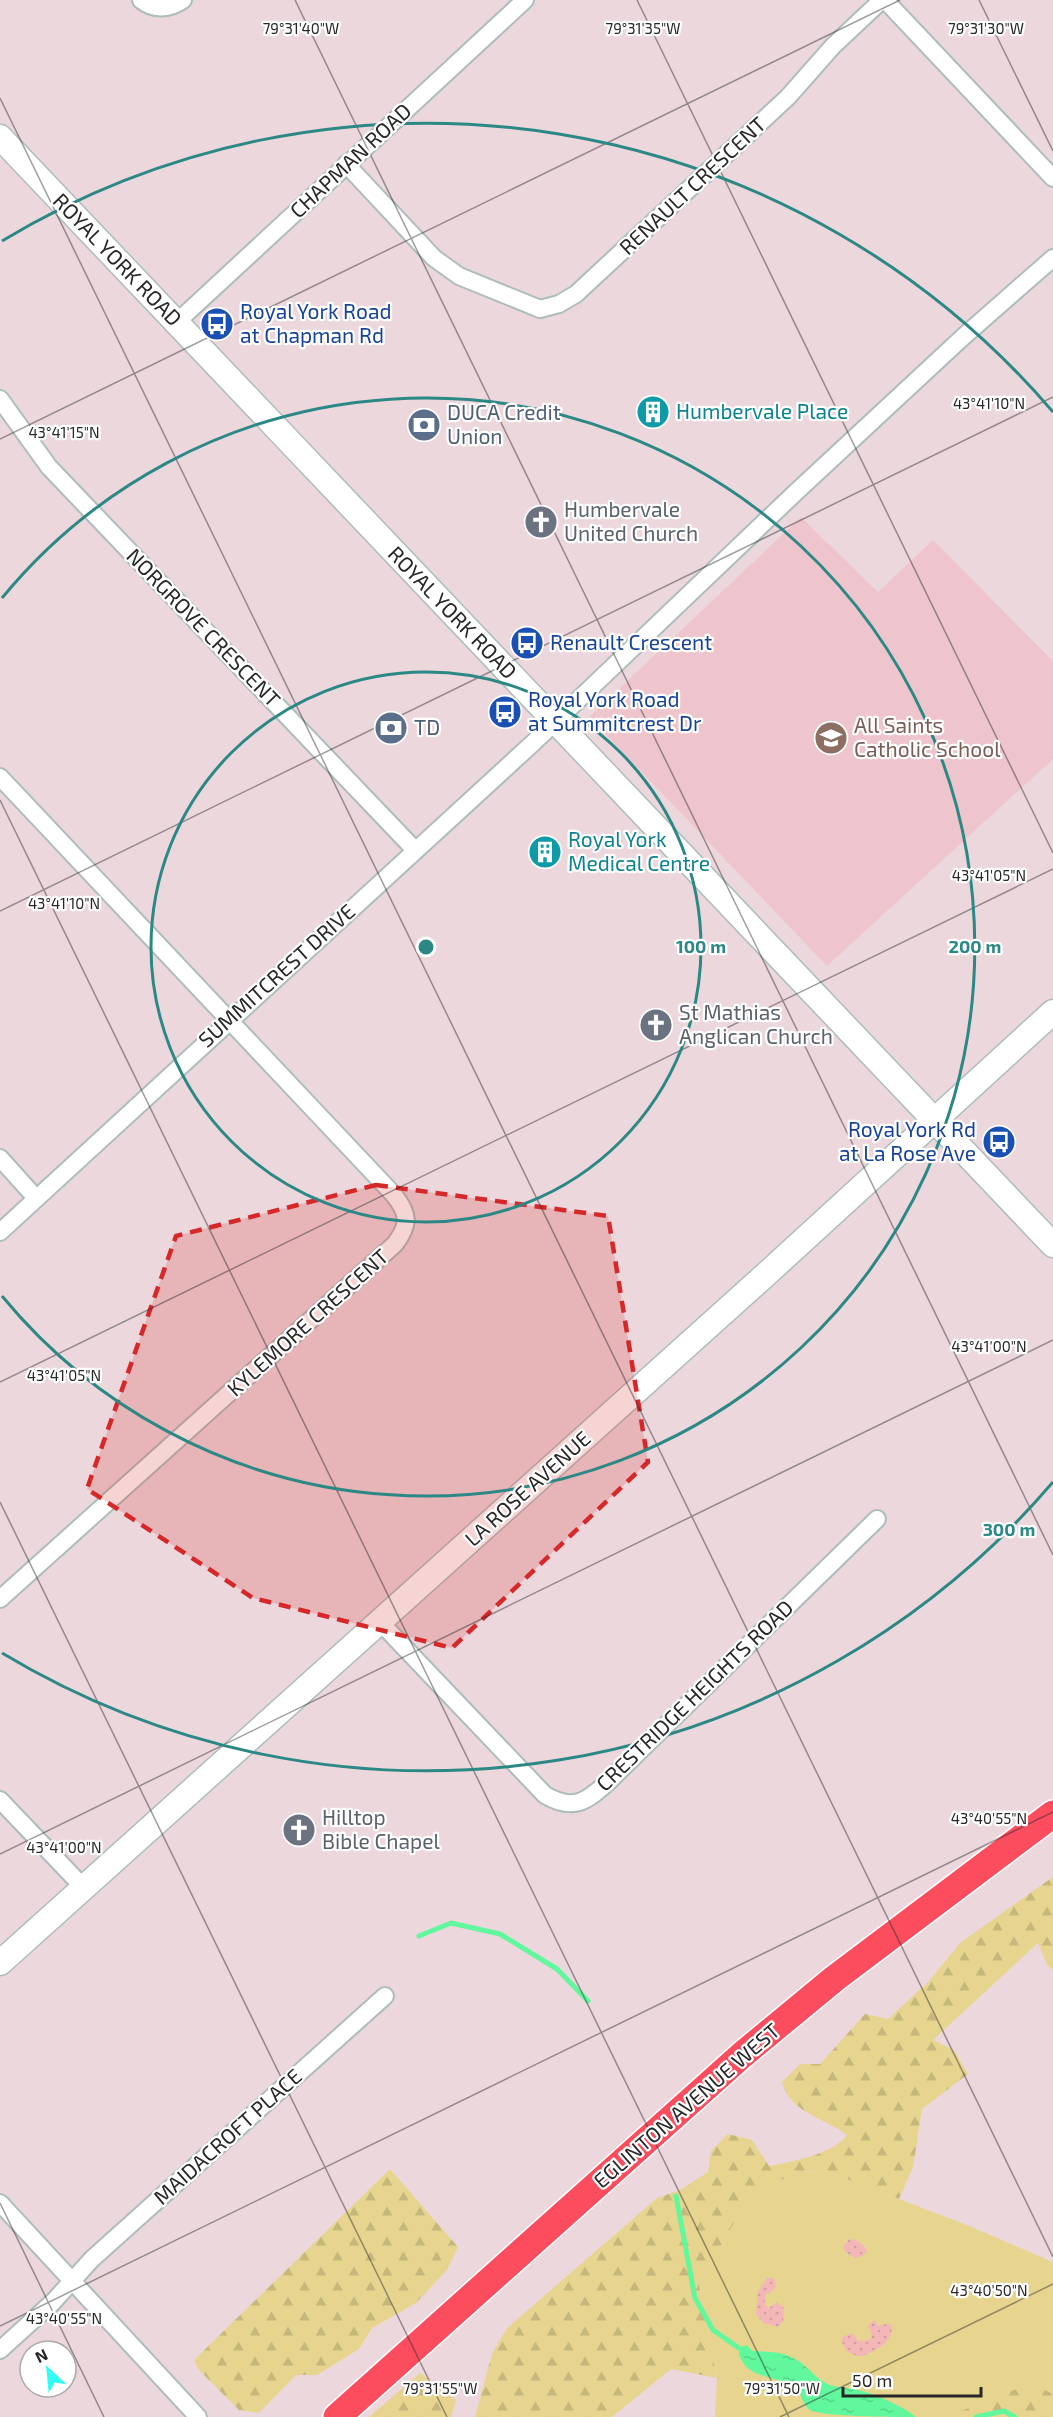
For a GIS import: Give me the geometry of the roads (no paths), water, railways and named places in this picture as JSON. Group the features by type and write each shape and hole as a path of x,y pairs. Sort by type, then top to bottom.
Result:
{"main road":[{"name":"ROYAL YORK ROAD","path":"0,137 1053,1245"},
{"name":"LA ROSE AVENUE","path":"0,1963 381,1623 1053,1012"},
{"name":"EGLINTON AVENUE WEST","path":"337,2417 741,2055 834,1979 1053,1814"}],"street":[{"path":"141,0 154,8 166,8 183,0"},
{"name":"CHAPMAN ROAD","path":"177,322 525,0"},
{"path":"884,0 1053,178"},
{"name":"RENAULT CRESCENT","path":"346,164 446,268 459,276 540,309 559,304 576,294 741,142 788,97 832,46 884,0"},
{"path":"556,722 778,508 963,337 1053,258"},
{"name":"NORGROVE CRESCENT","path":"0,399 49,466 415,850"},
{"name":"SUMMITCREST DRIVE","path":"0,1232 556,722"},
{"path":"0,777 229,1020"},
{"name":"KYLEMORE CRESCENT","path":"0,1599 395,1244 404,1232 406,1218 402,1206 394,1195 229,1020"},
{"path":"0,1158 36,1198"},
{"name":"CRESTRIDGE HEIGHTS ROAD","path":"381,1623 545,1795 556,1802 570,1804 582,1802 609,1781 877,1519"},
{"path":"0,1800 84,1888"},
{"name":"MAIDACROFT PLACE","path":"0,2350 53,2302 92,2259 385,1996"},
{"path":"0,2204 198,2417"}],"water":[{"path":"746,2345 753,2351 776,2352 792,2357 825,2383 872,2394 916,2417 845,2415 810,2410 795,2387 748,2368 739,2354 742,2347"}],"waterway":[{"path":"419,1936 451,1923 500,1934 557,1969 588,2001"},
{"path":"676,2196 695,2298 713,2330 746,2353"},
{"path":"976,2417 1004,2411 1015,2417"}],"place":[{"name":"Royal York Road at Chapman Rd","path":"217,324"},
{"name":"Humbervale Place","path":"653,412"},
{"name":"DUCA Credit Union","path":"424,425"},
{"name":"Humbervale United Church","path":"541,522"},
{"name":"Renault Crescent","path":"527,643"},
{"name":"Royal York Road at Summitcrest Dr","path":"505,712"},
{"name":"TD","path":"391,728"},
{"name":"All Saints Catholic School","path":"831,738"},
{"name":"Royal York Medical Centre","path":"545,852"},
{"name":"St Mathias Anglican Church","path":"656,1025"},
{"name":"Royal York Rd at La Rose Ave","path":"999,1142"},
{"name":"Hilltop Bible Chapel","path":"299,1830"}]}
